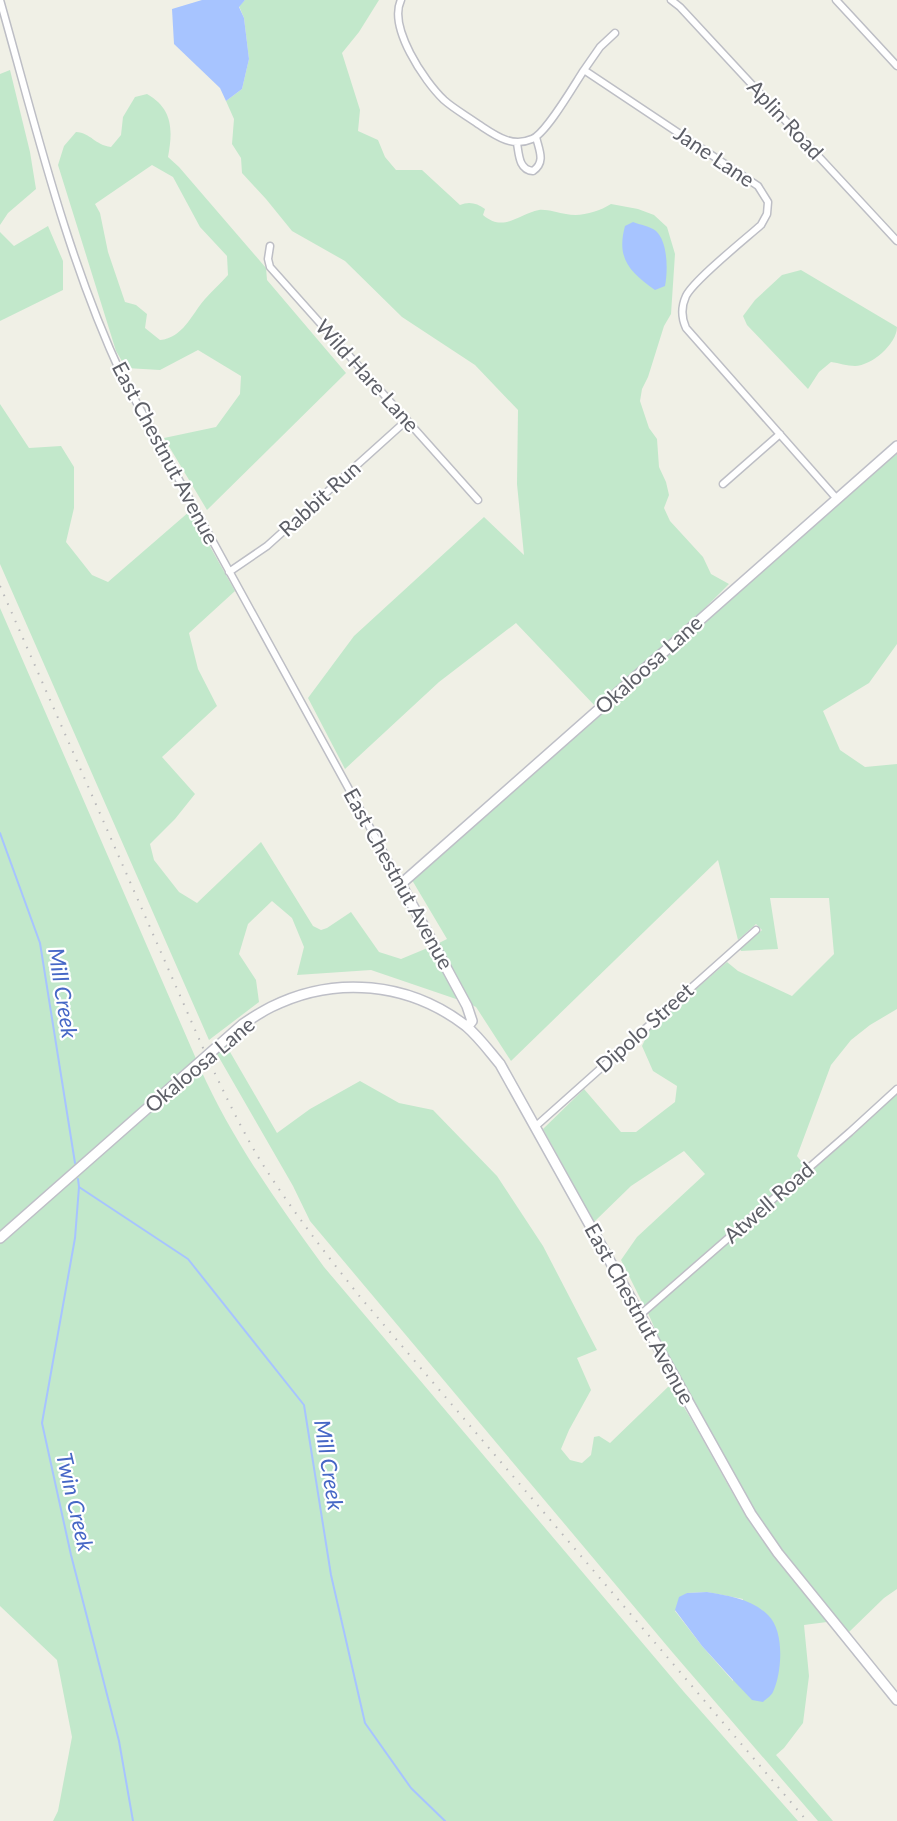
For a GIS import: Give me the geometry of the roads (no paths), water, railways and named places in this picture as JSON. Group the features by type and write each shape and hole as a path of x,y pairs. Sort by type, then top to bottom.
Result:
{"street":[{"name":"East Chestnut Avenue","path":"0,0 67,239 105,340 127,386 467,1006 472,1021 467,1027 500,1064 738,1492 757,1523 786,1562 897,1700"},
{"path":"401,0 397,10 400,32 426,80 446,102 499,138 517,143 540,135 600,47 615,33"},
{"name":"Aplin Road","path":"671,0 897,241"},
{"path":"836,0 897,66"},
{"name":"Jane Lane","path":"584,70 749,179 764,193 768,207 761,225 691,288 682,312 686,328 837,499"},
{"path":"517,143 522,166 527,171 533,171 538,168 541,160 536,137"},
{"name":"Wild Hare Lane","path":"270,246 268,259 270,267 478,500"},
{"name":"Rabbit Run","path":"230,572 267,546 407,420"},
{"path":"723,484 780,434"},
{"name":"Okaloosa Lane","path":"401,884 897,446"},
{"name":"Dipolo Street","path":"536,1126 756,930"},
{"name":"Okaloosa Lane","path":"0,1238 243,1024 269,1007 316,990 350,986 378,988 398,991 424,1001 446,1012 467,1027"},
{"name":"Atwell Road","path":"640,1315 897,1089"}],"water":[{"path":"202,0 245,0 239,7 244,18 249,59 242,89 226,101 220,88 174,44 172,9"},
{"path":"633,222 654,229 663,242 667,273 665,286 655,290 638,277 627,264 622,247 623,237 625,226"},
{"path":"707,1592 755,1605 773,1622 779,1641 780,1664 773,1692 763,1702 752,1700 702,1646 675,1610 679,1597 687,1593"}],"waterway":[{"name":"Mill Creek","path":"0,833 40,943 75,1163"},
{"name":"Twin Creek","path":"78,1179 75,1238 42,1423 71,1555 119,1741 133,1821"},
{"name":"Mill Creek","path":"79,1187 188,1259 304,1405 331,1575 365,1723 411,1788 445,1821"}],"railway":[{"path":"0,586 207,1057 232,1109 271,1178 361,1298 807,1821"}]}
